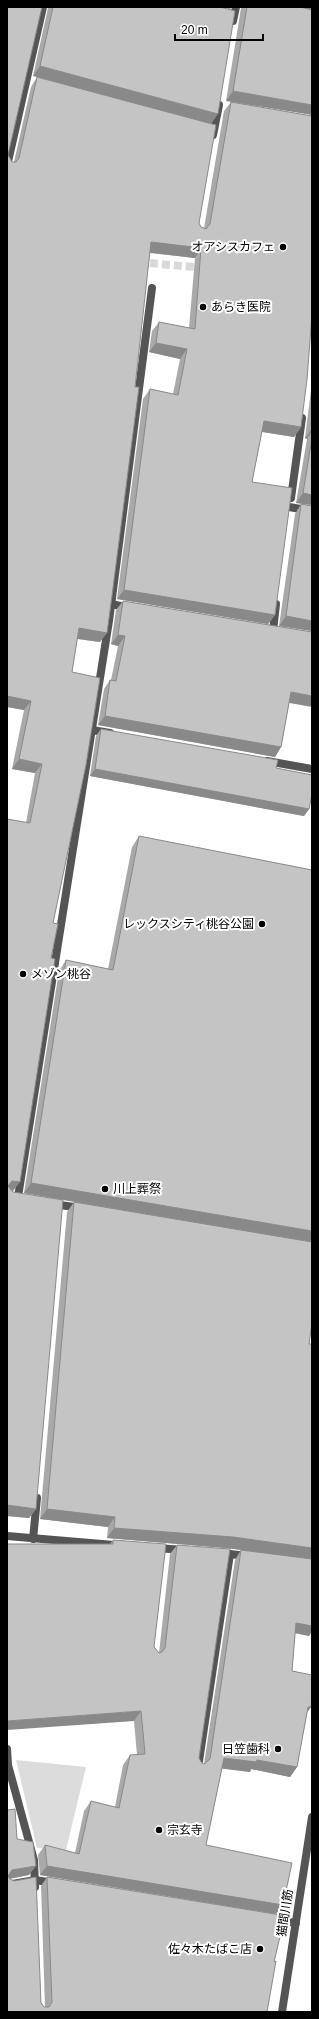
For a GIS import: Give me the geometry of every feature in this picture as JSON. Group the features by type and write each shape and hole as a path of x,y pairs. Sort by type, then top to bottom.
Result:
{"street":[{"path":"7,166 31,81 43,7"},
{"path":"231,31 230,15 236,7"},
{"path":"211,146 210,129 222,103"},
{"path":"7,1196 22,1198 111,604 152,288"},
{"path":"302,413 289,511 312,511"},
{"path":"273,631 278,593"},
{"path":"111,604 142,610"},
{"path":"92,730 116,734"},
{"path":"257,759 312,769"},
{"path":"47,1203 62,1209 93,1211"},
{"path":"34,1539 37,1491"},
{"path":"7,1536 126,1546"},
{"path":"149,1548 164,1553 195,1551"},
{"path":"210,1552 260,1558"},
{"path":"198,1768 230,1554"},
{"path":"7,1749 8,1765 34,1860 35,1895"},
{"name":"猫間川筋","path":"282,2012 312,1817"},
{"path":"7,1885 35,1880 65,1885"},
{"path":"257,1917 296,1923"}],"shaded area":[{"path":"16,1760 86,1767 66,1850 37,1848"}],"building":[{"path":"7,7 42,7 8,155 12,162 16,162 19,158 37,77 216,125 199,223 201,227 206,229 210,224 231,102 312,116 312,315 307,379 301,427 264,421 252,482 292,488 275,615 124,590 150,389 178,395 187,349 156,343 159,322 195,329 201,248 151,242 135,387 139,387 107,633 79,628 72,672 100,678 86,765 53,923 58,924 51,958 55,959 20,1182 12,1181 8,1186 13,1192 63,1200 36,1509 7,1505 7,819 30,823 42,764 19,759 31,701 7,696"},
{"path":"53,7 220,7 235,11 218,114 40,66"},
{"path":"247,7 300,7 312,10 312,105 233,91"},
{"path":"312,438 312,495 303,493"},
{"path":"301,504 312,506 312,621 286,616"},
{"path":"123,601 312,632 312,696 291,692 281,747 105,716 110,680 116,681 125,636 118,635"},
{"path":"101,729 278,760 276,768 312,775 312,794 309,809 95,769"},
{"path":"139,836 312,870 312,1231 31,1183 66,960 113,970"},
{"path":"74,1202 312,1242 312,1323 309,1344 312,1344 312,1548 233,1537 114,1528 115,1517 47,1509"},
{"path":"113,1540 166,1544 154,1647 159,1653 165,1648 177,1545 230,1549 199,1758 204,1764 210,1759 241,1550 312,1559 312,1626 296,1623 292,1671 312,1675 311,1707 308,1707 297,1767 257,1760 256,1762 224,1758 206,1845 292,1863 283,1905 47,1866 45,1845 79,1854 91,1801 119,1808 130,1755 145,1754 141,1711 7,1721 7,1544 113,1544"},
{"path":"15,1809 17,1839 33,1842 36,1866 12,1870 8,1876 14,1881 36,1877 41,2003 44,2007 49,2007 52,2002 47,1877 281,1915 279,1923 283,1924 274,1962 276,1961 267,2012 7,2012 7,1810"}],"tunnel":[{"path":"138,262 204,268"}],"place":[{"name":"オアシスカフェ","path":"283,247"},
{"name":"あらき医院","path":"203,307"},
{"name":"レックスシティ桃谷公園","path":"262,924"},
{"name":"メゾン桃谷","path":"23,974"},
{"name":"川上葬祭","path":"105,1189"},
{"name":"日笠歯科","path":"278,1749"},
{"name":"宗玄寺","path":"159,1830"},
{"name":"佐々木たばこ店","path":"260,1949"}]}
